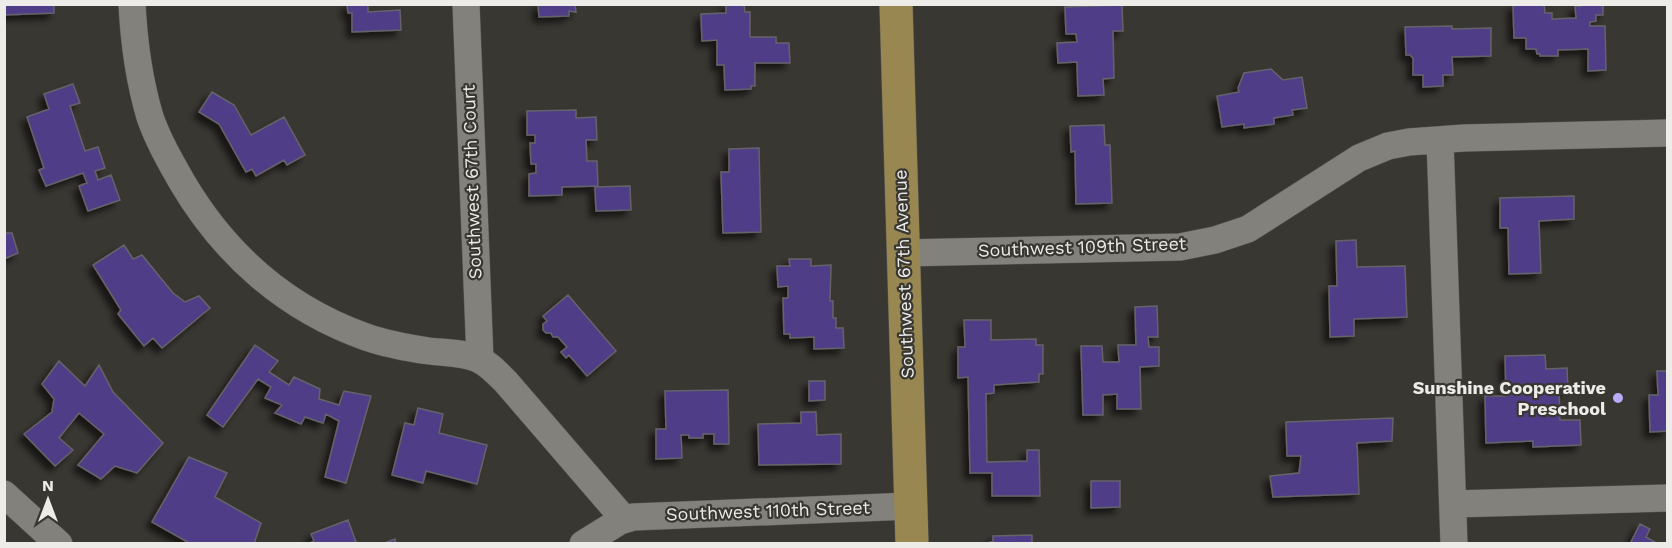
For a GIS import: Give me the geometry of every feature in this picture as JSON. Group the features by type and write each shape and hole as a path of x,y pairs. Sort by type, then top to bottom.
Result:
{"main road":[{"name":"Southwest 67th Avenue","path":"896,4 912,543"}],"street":[{"path":"132,4 140,75 151,118 163,148 191,198 219,236 246,264 293,302 311,313 366,337 406,348 468,355 480,359 494,369 624,519 582,543"},
{"name":"Southwest 67th Court","path":"466,4 480,359"},
{"name":"Southwest 109th Street","path":"903,253 1161,248 1197,243 1248,229 1320,182 1370,153 1388,146 1440,140 1668,133"},
{"path":"1440,140 1454,543"},
{"path":"4,494 59,543"},
{"path":"1453,504 1668,498"},
{"name":"Southwest 110th Street","path":"624,519 642,516 911,506"}],"building":[{"path":"4,4 54,4 54,13 4,15"},
{"path":"347,4 368,4 368,12 400,10 401,30 352,32 352,13 348,13"},
{"path":"538,4 575,4 576,12 569,11 569,16 539,17"},
{"path":"726,4 744,4 745,12 750,12 750,37 776,37 776,43 789,43 790,63 755,63 755,86 751,86 751,89 725,90 724,65 717,65 717,40 702,41 701,14 726,13"},
{"path":"1544,4 1545,13 1552,13 1552,19 1576,18 1575,6 1581,6 1581,4 1603,4 1603,15 1596,15 1596,21 1590,22 1590,26 1605,26 1606,70 1588,71 1588,49 1558,50 1558,56 1540,56 1536,49 1526,49 1526,38 1514,38 1513,5"},
{"path":"1122,5 1123,31 1113,31 1114,78 1103,79 1104,95 1078,96 1077,62 1058,63 1057,43 1077,42 1076,34 1066,34 1065,7"},
{"path":"1452,26 1452,29 1491,28 1491,56 1452,57 1453,75 1443,75 1443,86 1423,87 1423,75 1413,75 1413,58 1406,55 1405,27"},
{"path":"1271,69 1283,80 1302,77 1307,108 1292,110 1293,115 1274,118 1274,124 1244,128 1244,124 1222,127 1217,96 1239,92 1238,88 1244,73"},
{"path":"73,84 80,103 70,106 85,151 98,147 105,168 95,171 98,180 111,175 120,200 88,211 79,186 87,183 83,173 46,186 39,170 44,168 27,117 49,109 44,94"},
{"path":"212,92 234,105 251,135 284,117 305,155 287,165 284,160 256,176 252,169 246,172 219,124 199,112"},
{"path":"576,110 576,118 596,117 597,140 586,140 587,161 597,161 598,186 562,187 562,195 529,196 529,174 536,173 536,164 531,164 530,143 535,143 535,135 527,135 527,111"},
{"path":"1104,125 1105,145 1110,145 1112,203 1076,204 1075,151 1071,152 1070,126"},
{"path":"759,148 761,232 723,233 721,172 729,172 729,149"},
{"path":"630,186 631,210 596,211 595,187"},
{"path":"1574,196 1574,219 1539,221 1541,273 1509,274 1508,228 1500,228 1500,198"},
{"path":"4,233 12,233 18,253 4,259"},
{"path":"1356,240 1357,267 1405,266 1407,317 1354,319 1354,336 1330,337 1329,286 1337,286 1336,241"},
{"path":"124,245 133,259 142,255 173,293 185,302 199,296 210,308 162,348 153,338 144,346 118,314 121,310 93,265"},
{"path":"789,259 811,259 811,266 831,265 830,301 833,301 833,318 836,318 836,328 843,328 844,348 814,349 814,337 790,338 790,334 784,334 783,298 788,298 788,286 778,287 777,266 790,266"},
{"path":"568,295 616,351 587,376 569,355 566,358 561,352 567,347 558,337 553,337 551,333 543,330 543,324 547,321 543,316"},
{"path":"1157,306 1158,337 1148,337 1149,347 1159,347 1159,366 1140,367 1141,409 1117,409 1117,394 1103,395 1103,415 1083,415 1081,346 1102,346 1103,362 1119,362 1118,345 1136,345 1135,307"},
{"path":"964,320 991,320 991,340 1036,339 1036,345 1043,345 1043,374 1039,374 1039,382 994,385 994,393 986,394 987,462 1027,461 1027,450 1039,450 1040,496 992,496 992,473 970,473 968,377 958,378 958,347 965,347"},
{"path":"255,345 278,361 269,372 289,385 294,377 320,389 319,399 339,405 344,391 371,396 346,483 325,477 339,421 326,414 323,423 305,417 301,424 275,413 282,405 265,398 271,387 258,379 223,427 207,415"},
{"path":"1545,355 1546,369 1567,368 1568,389 1559,389 1560,420 1580,420 1581,445 1533,447 1533,441 1486,443 1485,396 1506,396 1505,356"},
{"path":"59,361 85,386 99,365 113,392 163,443 137,473 115,466 101,479 78,465 104,434 79,413 59,438 73,450 55,466 24,434 52,412 54,399 42,384"},
{"path":"1657,371 1668,371 1668,431 1650,432 1649,395 1658,395"},
{"path":"809,381 825,381 825,400 809,401"},
{"path":"728,390 729,444 714,444 714,434 703,434 703,438 689,438 689,435 681,435 682,458 656,459 656,429 666,429 665,391"},
{"path":"418,408 443,414 439,433 487,445 477,484 426,471 423,483 392,475 405,423 414,425"},
{"path":"801,412 816,412 817,435 841,434 841,464 759,465 758,424 801,423"},
{"path":"1393,418 1392,441 1357,443 1359,494 1273,497 1270,476 1299,473 1301,456 1287,456 1286,422"},
{"path":"189,457 227,473 215,497 261,523 254,544 191,544 152,522"},
{"path":"1091,481 1120,481 1120,507 1091,508"},
{"path":"348,520 356,542 308,544 314,541 311,534"},
{"path":"1640,524 1650,529 1646,537 1658,544 1630,544"},
{"path":"1032,535 1032,544 990,544 993,542 993,536"},
{"path":"395,539 396,544 382,544"}],"place":[{"name":"Sunshine Cooperative Preschool","path":"1618,398"}]}
